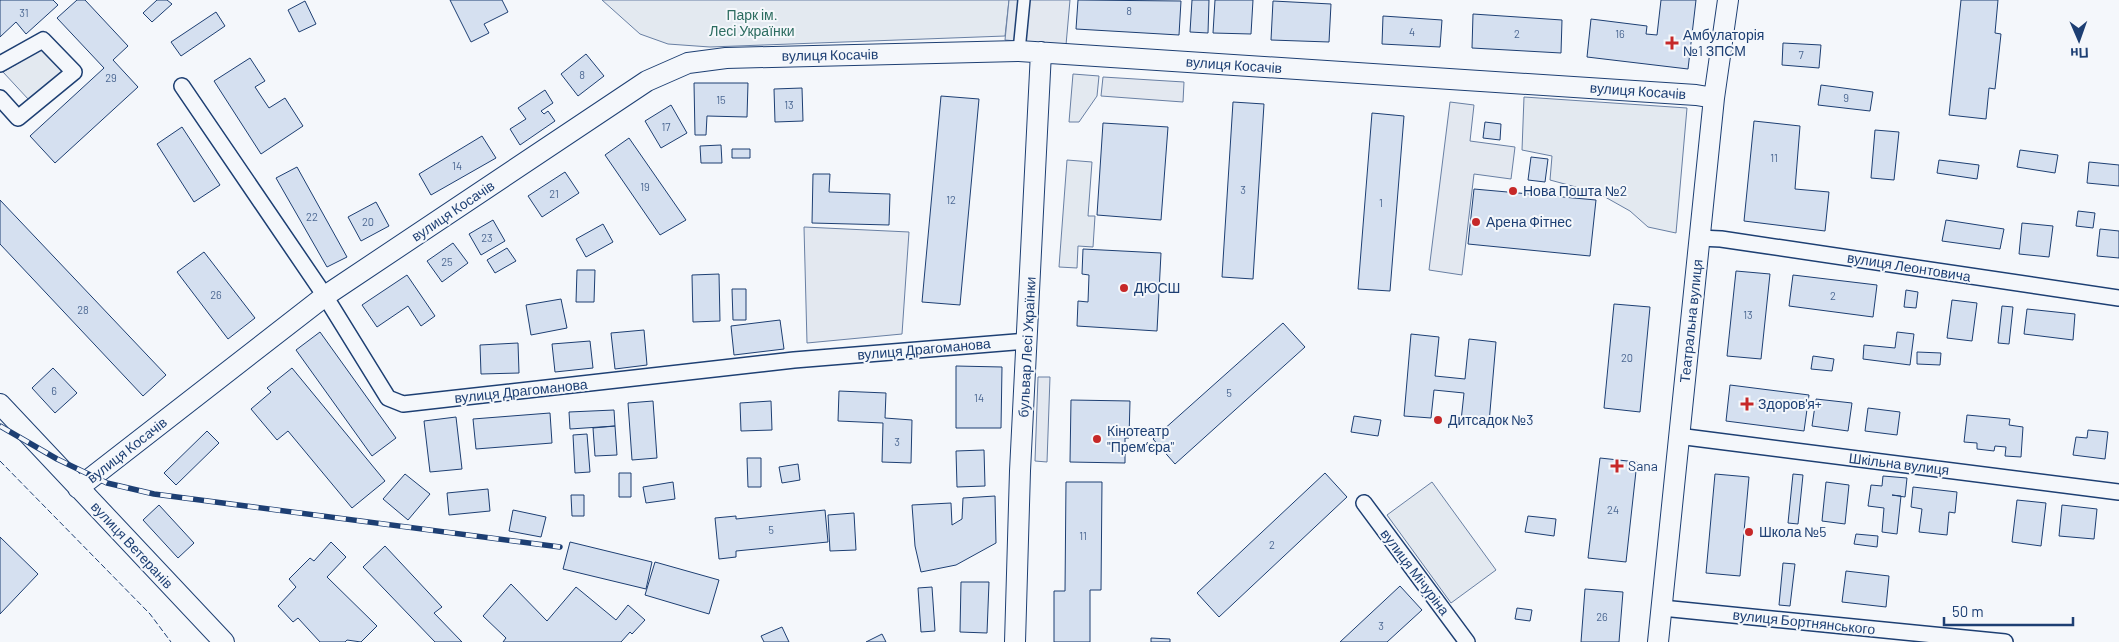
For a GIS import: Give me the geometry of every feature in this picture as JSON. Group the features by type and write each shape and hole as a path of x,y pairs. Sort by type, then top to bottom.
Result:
{"street":[{"path":"1019,51 1024,0"},
{"name":"Театральна вулиця","path":"1658,642 1714,98 1728,0"},
{"path":"0,64 43,40 74,72 18,118 0,98"},
{"name":"вулиця Косачів","path":"78,488 325,296 647,81 688,63 726,58 1019,51 1667,93 1714,98"},
{"name":"бульвар Лесі Українки","path":"1015,642 1020,471 1041,52"},
{"name":"вулиця Драгоманова","path":"182,86 325,296 388,398 403,404 794,360 1028,341"},
{"name":"вулиця Леонтовича","path":"1699,238 1721,239 2119,298"},
{"name":"вулиця Ветеранів","path":"0,404 224,642"},
{"name":"Шкільна вулиця","path":"1678,436 2119,492"},
{"name":"вулиця Мічуріна","path":"1364,503 1467,642"},
{"name":"вулиця Бортнянського","path":"1662,608 2005,642"}],"green space":[{"name":"Парк ім. Лесі Українки","path":"602,0 1009,0 1005,36 710,47 668,44 640,34"},
{"path":"42,49 64,72 29,100 3,72"},
{"path":"1073,74 1099,76 1097,96 1079,122 1069,122"},
{"path":"1524,97 1687,108 1676,233 1648,227 1630,211 1598,193 1550,180 1552,156 1522,150"},
{"path":"1067,160 1092,162 1088,216 1095,216 1093,247 1078,246 1077,268 1059,267"},
{"path":"1432,482 1496,570 1451,603 1387,515"}],"shaded area":[{"path":"1009,0 1070,0 1066,45 1005,40"},
{"path":"1103,77 1184,82 1183,102 1101,96"},
{"path":"1450,102 1474,105 1470,141 1515,147 1511,179 1474,174 1462,275 1429,270"},
{"path":"804,227 909,232 902,334 807,343"},
{"path":"1038,377 1050,377 1047,462 1035,461"}],"building":[{"path":"0,0 53,0 58,5 26,34 16,22 0,37"},
{"path":"77,0 85,0 128,46 113,60 138,87 55,163 30,136 104,68 57,18"},
{"path":"157,0 167,0 172,4 152,22 143,13"},
{"path":"450,0 502,0 508,12 484,24 489,33 471,42"},
{"path":"1078,0 1181,1 1179,35 1076,29"},
{"path":"1192,0 1209,0 1208,33 1190,32"},
{"path":"1215,0 1253,0 1251,34 1213,33"},
{"path":"1661,0 1696,0 1688,69 1587,57 1591,19 1647,26 1646,34 1657,35"},
{"path":"1961,0 1998,0 1995,33 2001,34 1995,89 1989,88 1986,119 1949,115"},
{"path":"305,1 316,24 299,32 288,10"},
{"path":"1273,1 1331,4 1329,42 1271,40"},
{"path":"216,12 225,26 181,56 171,42"},
{"path":"1473,14 1562,20 1561,53 1472,48"},
{"path":"1383,16 1442,20 1440,47 1382,44"},
{"path":"1783,43 1821,45 1819,68 1782,65"},
{"path":"586,54 604,76 578,96 561,74"},
{"path":"250,58 265,81 255,87 269,108 285,98 303,126 261,154 214,81"},
{"path":"694,83 748,83 747,117 707,116 706,135 695,135"},
{"path":"1821,85 1873,92 1870,111 1818,105"},
{"path":"802,88 803,121 775,122 774,89"},
{"path":"545,90 553,103 541,111 544,114 548,111 555,121 520,145 510,129 526,119 518,108"},
{"path":"941,96 979,99 960,305 922,302"},
{"path":"1233,102 1264,104 1253,279 1222,277"},
{"path":"671,105 687,133 661,148 645,121"},
{"path":"1372,113 1404,116 1390,291 1358,289"},
{"path":"1754,121 1800,126 1795,189 1829,192 1825,231 1744,221"},
{"path":"1485,122 1501,124 1500,140 1483,138"},
{"path":"1103,123 1168,127 1161,220 1097,215"},
{"path":"182,127 220,185 194,202 157,144"},
{"path":"1875,130 1899,132 1894,180 1871,178"},
{"path":"482,136 496,158 431,195 419,174"},
{"path":"629,138 686,220 660,235 605,155"},
{"path":"721,145 722,163 701,163 700,146"},
{"path":"732,149 750,149 750,158 732,158"},
{"path":"2020,150 2058,155 2055,173 2017,167"},
{"path":"1531,157 1548,159 1545,182 1528,180"},
{"path":"1939,160 1979,165 1977,179 1937,173"},
{"path":"2089,162 2119,165 2119,186 2087,183"},
{"path":"297,167 347,257 327,267 276,178"},
{"path":"565,172 579,193 542,217 528,196"},
{"path":"813,174 830,174 829,192 890,194 889,225 812,223"},
{"path":"1474,189 1596,200 1590,256 1468,244"},
{"path":"0,200 166,375 143,396 0,244"},
{"path":"376,202 389,226 361,241 348,217"},
{"path":"2078,211 2095,213 2093,228 2076,226"},
{"path":"493,220 505,241 481,255 469,234"},
{"path":"1946,220 2004,229 2000,249 1942,241"},
{"path":"2022,223 2053,226 2049,257 2019,254"},
{"path":"603,224 613,242 586,257 576,239"},
{"path":"2100,229 2119,231 2119,258 2097,256"},
{"path":"453,243 468,263 442,282 427,261"},
{"path":"507,248 516,261 495,273 487,260"},
{"name":"ДЮСШ","path":"1083,249 1161,253 1157,331 1077,326 1078,301 1088,302 1089,275 1082,274"},
{"path":"204,252 255,318 228,339 177,272"},
{"path":"577,270 595,270 594,302 576,302"},
{"path":"1736,271 1770,274 1761,359 1727,356"},
{"path":"719,274 720,321 693,322 692,275"},
{"path":"407,275 435,316 421,326 408,306 377,327 362,305"},
{"path":"1793,275 1877,285 1873,317 1789,306"},
{"path":"732,289 746,289 746,320 733,320"},
{"path":"1906,290 1918,292 1916,308 1904,307"},
{"path":"561,299 567,328 531,335 526,305"},
{"path":"1952,300 1977,303 1972,341 1947,338"},
{"path":"1614,304 1650,307 1640,412 1604,408"},
{"path":"2002,306 2013,307 2009,344 1998,343"},
{"path":"2027,309 2075,314 2073,340 2024,334"},
{"path":"780,320 784,349 734,355 731,326"},
{"path":"1283,323 1305,347 1175,464 1153,439"},
{"path":"644,330 647,365 615,369 611,333"},
{"path":"320,332 396,438 372,456 296,350"},
{"path":"1897,332 1914,334 1910,365 1863,359 1864,345 1895,348"},
{"path":"1411,334 1439,337 1435,376 1465,379 1469,339 1496,342 1489,423 1461,421 1464,393 1434,390 1431,418 1404,416"},
{"path":"590,341 593,368 555,372 552,344"},
{"path":"518,343 519,373 481,374 480,345"},
{"path":"1917,352 1941,353 1940,365 1917,364"},
{"path":"1813,356 1834,359 1832,371 1811,369"},
{"path":"956,366 1002,367 1001,428 956,428"},
{"path":"53,368 77,393 55,413 32,388"},
{"path":"292,368 385,481 352,508 288,431 277,440 251,409 271,392 267,388"},
{"path":"1730,385 1809,395 1804,431 1726,421"},
{"path":"839,391 886,393 885,418 912,420 911,463 882,462 883,423 838,421"},
{"path":"1816,399 1852,403 1848,431 1812,426"},
{"path":"1071,400 1130,401 1129,438 1125,438 1125,463 1070,462"},
{"path":"653,401 657,458 632,460 628,403"},
{"path":"771,401 772,430 741,431 740,403"},
{"path":"1868,408 1900,412 1897,435 1865,431"},
{"path":"614,410 615,426 570,429 569,412"},
{"path":"550,413 552,443 476,449 473,419"},
{"path":"1967,415 2010,419 2009,425 2023,427 2021,457 2005,456 2006,447 1995,446 1994,451 1977,449 1977,443 1964,442"},
{"path":"1354,416 1381,420 1378,436 1351,432"},
{"path":"456,417 462,469 430,472 424,421"},
{"path":"615,426 617,455 595,456 593,428"},
{"path":"2088,430 2108,432 2105,459 2073,455 2076,437 2087,438"},
{"path":"207,431 219,443 176,485 164,473"},
{"path":"587,434 590,472 575,473 573,435"},
{"path":"984,450 985,486 957,487 956,451"},
{"path":"747,458 761,458 761,487 748,487"},
{"path":"1600,458 1637,462 1626,562 1588,558"},
{"path":"798,464 800,480 782,483 779,467"},
{"path":"619,473 631,473 631,497 619,497"},
{"path":"1325,473 1347,497 1219,617 1197,593"},
{"path":"405,474 430,494 408,520 383,499"},
{"path":"1715,474 1749,477 1740,576 1706,573"},
{"path":"1793,474 1803,475 1798,524 1788,523"},
{"path":"1883,476 1907,478 1905,497 1901,496 1897,534 1882,532 1884,508 1868,506 1871,485 1882,486"},
{"path":"673,482 675,499 646,503 643,487"},
{"path":"1066,482 1102,482 1101,590 1090,590 1090,642 1054,642 1054,591 1065,591"},
{"path":"1826,482 1849,485 1845,524 1822,521"},
{"path":"1913,487 1957,492 1955,513 1949,512 1947,535 1919,532 1922,509 1911,507"},
{"path":"488,489 490,511 449,515 447,493"},
{"path":"571,495 584,495 584,516 572,516"},
{"path":"995,496 996,543 956,565 921,572 915,546 912,505 951,503 952,525 962,519 963,498"},
{"path":"2017,500 2046,503 2041,546 2012,542"},
{"path":"159,505 194,543 178,558 143,520"},
{"path":"2062,505 2097,509 2094,539 2059,536"},
{"path":"513,510 546,517 541,537 509,531"},
{"path":"825,510 828,542 736,551 736,557 719,559 715,518 736,516 736,519"},
{"path":"854,513 856,550 830,551 828,515"},
{"path":"1528,516 1556,519 1554,536 1525,532"},
{"path":"1856,534 1878,536 1877,547 1854,544"},
{"path":"0,537 38,574 0,614"},
{"path":"331,542 346,557 327,577 377,626 361,642 347,640 345,642 320,642 298,618 293,622 278,606 296,587 289,579 310,558 314,561"},
{"path":"570,542 652,562 646,589 563,569"},
{"path":"385,546 442,607 434,613 462,642 435,642 363,567"},
{"path":"655,562 719,580 709,614 645,595"},
{"path":"1783,563 1795,564 1790,606 1779,605"},
{"path":"1846,571 1889,576 1886,607 1842,602"},
{"path":"961,582 989,582 987,633 960,632"},
{"path":"511,584 547,621 576,587 616,620 628,605 645,620 632,634 630,632 621,642 503,642 506,638 483,616"},
{"path":"1400,586 1422,610 1387,642 1340,642"},
{"path":"932,587 935,631 921,632 918,588"},
{"path":"1585,589 1623,592 1619,642 1581,642"},
{"path":"1517,608 1532,610 1530,621 1515,619"},
{"path":"782,627 789,642 764,642 761,636"},
{"path":"882,634 886,642 866,642"},
{"path":"1151,638 1170,639 1170,642 1151,642"}],"railway":[{"path":"0,426 57,459 107,483 154,494 560,547"}],"fence":[{"path":"0,461 150,614 171,642"}],"place":[{"name":"Амбулаторія №1 ЗПСМ","path":"1672,43"},
{"name":"Нова Пошта №2","path":"1513,191"},
{"name":"Арена Фітнес","path":"1476,222"},
{"name":"ДЮСШ","path":"1124,288"},
{"name":"Здоров'я+","path":"1747,404"},
{"name":"Дитсадок №3","path":"1438,420"},
{"name":"Кінотеатр \"Прем’єра\"","path":"1097,439"},
{"name":"Sana","path":"1617,466"},
{"name":"Школа №5","path":"1749,532"}]}
